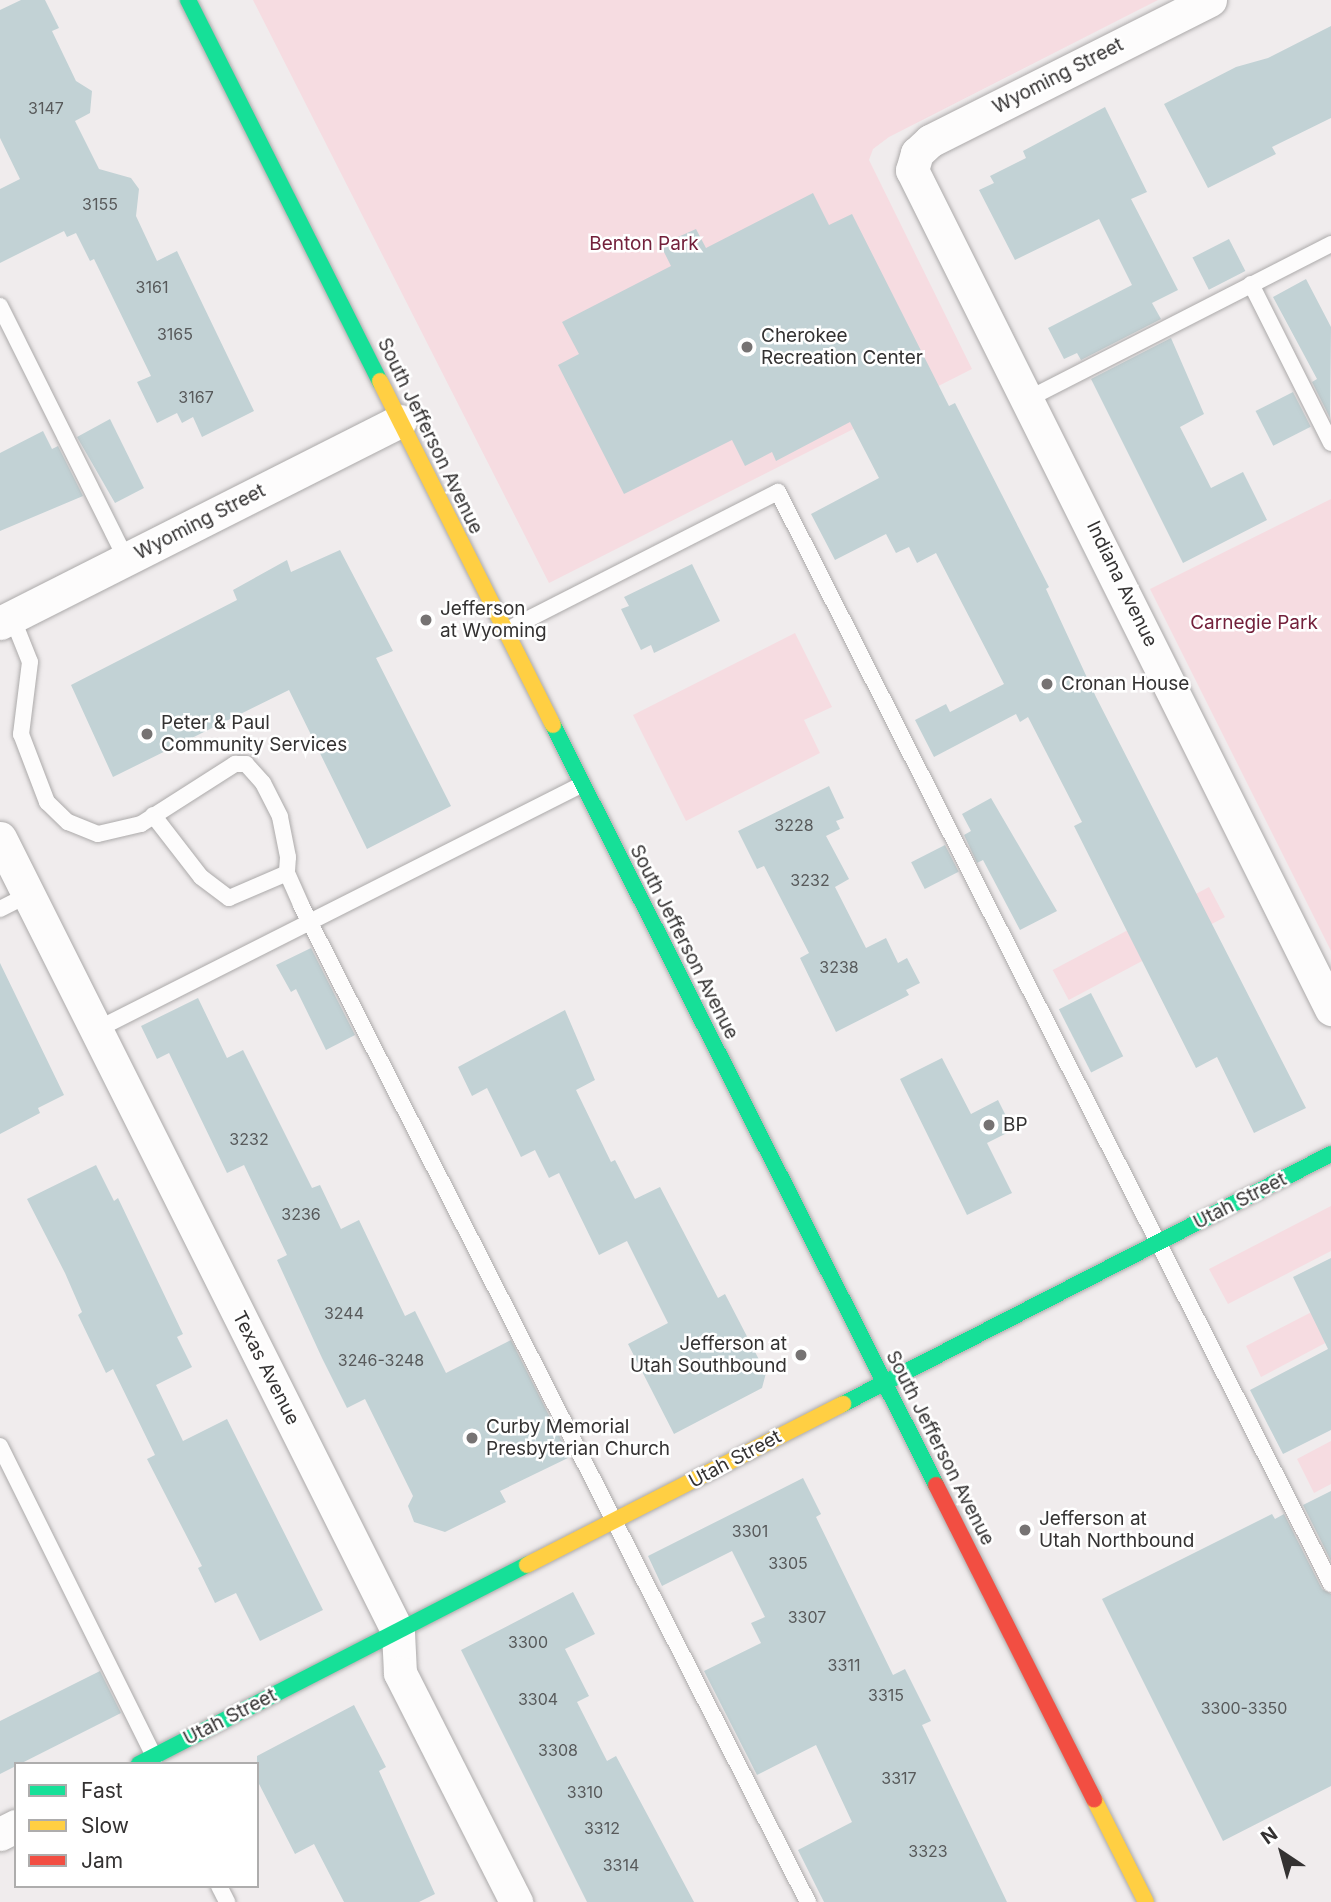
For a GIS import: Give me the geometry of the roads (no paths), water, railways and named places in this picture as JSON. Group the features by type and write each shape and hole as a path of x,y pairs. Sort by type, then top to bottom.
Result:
{"main road":[{"name":"South Jefferson Avenue","path":"188,0 503,632 1146,1902"},
{"name":"Utah Street","path":"150,1761 1331,1154"}],"street":[{"name":"Wyoming Street","path":"914,160 930,141 1209,0"},
{"name":"Indiana Avenue","path":"914,160 920,193 1030,398 1331,1009"},
{"name":"Wyoming Street","path":"6,620 400,421"},
{"name":"Texas Avenue","path":"0,838 14,902 96,1030 398,1632 400,1673 516,1902"}],"lane":[{"path":"1030,398 1331,244"},
{"path":"1251,284 1331,443"},
{"path":"2,313 126,559"},
{"path":"503,632 778,492 1161,1241 1331,1584"},
{"path":"6,620 30,662 21,734 47,802 68,822 98,834 141,824 235,764 246,764 263,783 280,817 288,857 286,873 310,923 617,1521 808,1902"},
{"path":"96,1030 581,785"},
{"path":"153,815 201,877 229,898 286,873"},
{"path":"0,1446 150,1761"}],"place":[{"name":"Cherokee Recreation Center","path":"747,347"},
{"name":"Jefferson at Wyoming","path":"426,620"},
{"name":"Cronan House","path":"1047,684"},
{"name":"Peter & Paul Community Services","path":"147,734"},
{"name":"BP","path":"989,1125"},
{"name":"Jefferson at Utah Southbound","path":"801,1355"},
{"name":"Curby Memorial Presbyterian Church","path":"472,1438"},
{"name":"Jefferson at Utah Northbound","path":"1025,1530"}],"park label":[{"name":"Benton Park","path":"644,244"},
{"name":"Carnegie Park","path":"1254,623"}]}
